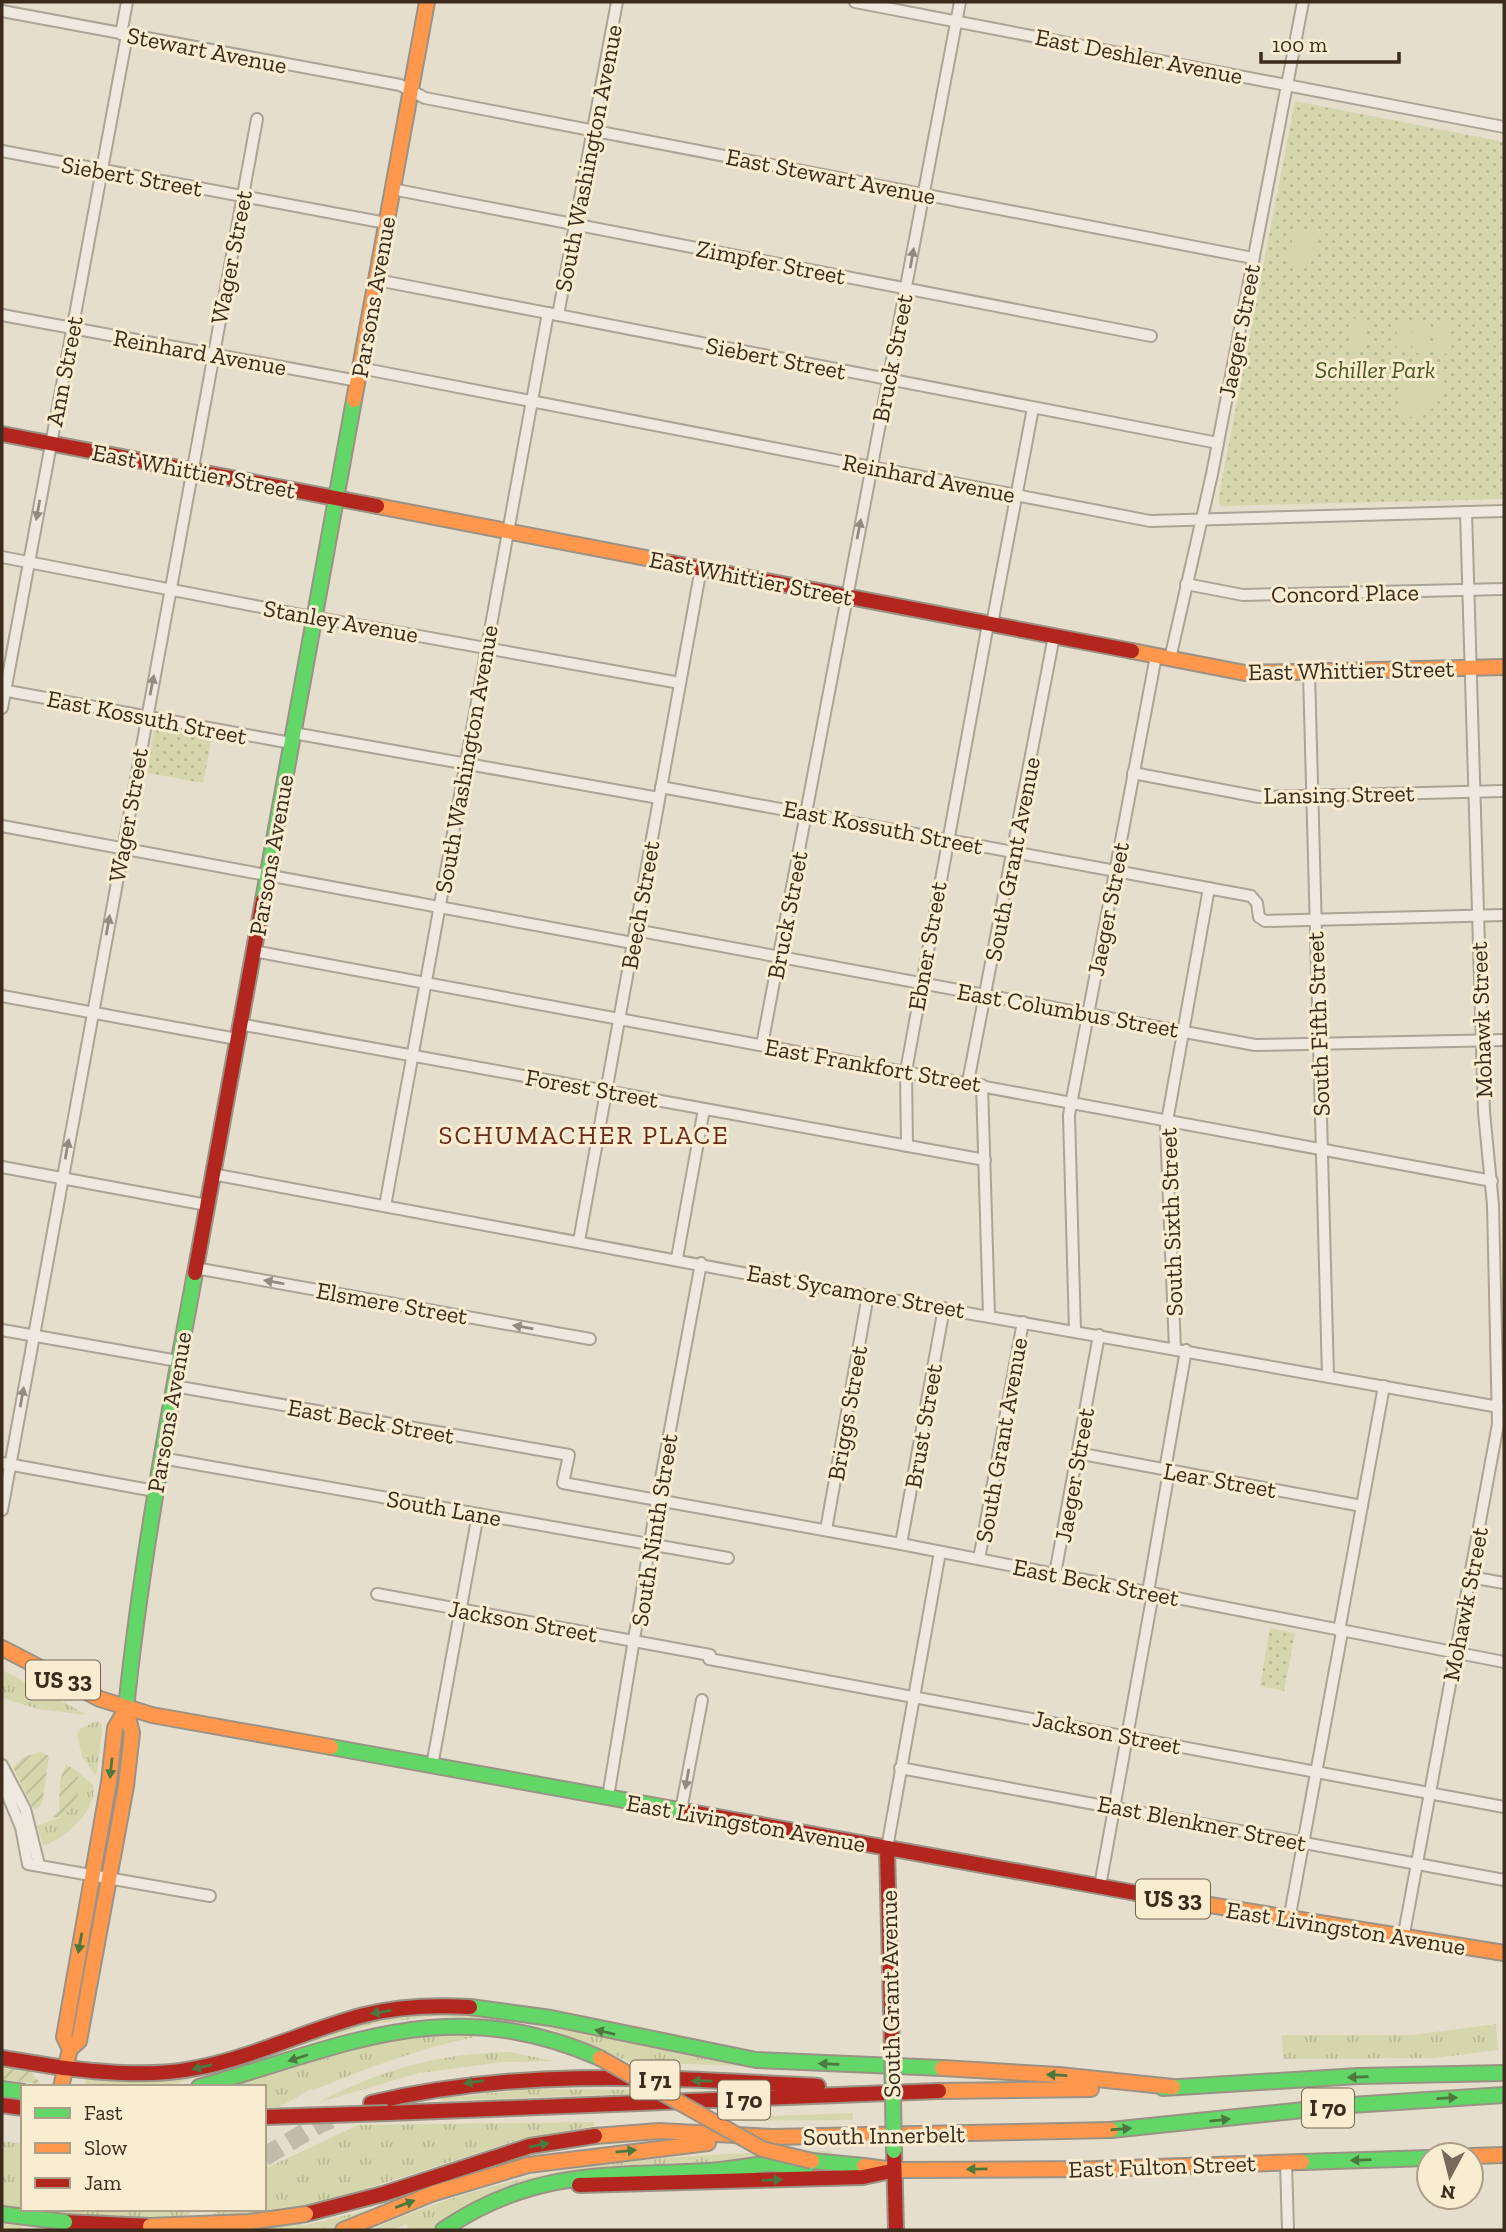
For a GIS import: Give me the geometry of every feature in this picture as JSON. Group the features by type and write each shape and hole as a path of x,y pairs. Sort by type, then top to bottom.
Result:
{"main road":[{"name":"Parsons Avenue","path":"61,2085 69,2049 79,2041 110,1879 132,1733 126,1709 134,1629 155,1491 427,2"},
{"name":"East Whittier Street","path":"2,434 1245,673 1504,667"},
{"name":"East Livingston Avenue","path":"2,1648 126,1709 1289,1920 1409,1940 1434,1940 1504,1953"},
{"name":"Parsons Avenue","path":"69,2049 64,2037 109,1782 115,1728 126,1709"},
{"name":"South Grant Avenue","path":"887,1848 896,2230"},
{"name":"US 33","path":"1409,1940 1432,1949 1504,1963"},
{"path":"2,2058 64,2068 150,2075 177,2073 225,2062 310,2030 374,2013 423,2006 486,2006 679,2049 758,2061 1105,2078 1173,2087"},
{"path":"205,2085 351,2040 411,2029 452,2026 519,2031 547,2037 600,2058 762,2149 812,2161 864,2166"},
{"name":"South Innerbelt","path":"266,2118 941,2091 1173,2087 1358,2076 1504,2073"},
{"name":"I 71","path":"372,2103 439,2087 518,2079 737,2082 941,2091"},
{"path":"2,2089 21,2092"},
{"name":"South Innerbelt","path":"2,2214 65,2222 150,2226 249,2222 306,2214 383,2194 511,2151 576,2137 659,2131 772,2137 1090,2132 1363,2104 1504,2095"},
{"path":"2,2105 21,2108"},
{"path":"343,2230 420,2199 528,2166 588,2155 772,2137"},
{"path":"1485,2156 1504,2155"},
{"name":"East Fulton Street","path":"443,2230 496,2199 558,2181 607,2174 737,2170 780,2164 813,2168 864,2166 894,2170 1095,2169 1415,2158"},
{"name":"East Fulton Street","path":"558,2181 582,2186 863,2177 894,2170"},
{"path":"33,2230 37,2211"},
{"path":"187,2230 205,2211"}],"street":[{"name":"Ann Street","path":"2,708 3,690 100,171 127,2"},
{"name":"South Washington Avenue","path":"385,1206 532,402 576,223 617,2"},
{"name":"East Deshler Avenue","path":"855,2 1504,127"},
{"name":"Bruck Street","path":"762,1045 960,2"},
{"name":"Jaeger Street","path":"1075,1331 1069,1115 1133,773 1163,658 1186,584 1218,443 1303,2"},
{"name":"Stewart Avenue","path":"2,11 400,85 411,91"},
{"name":"East Stewart Avenue","path":"411,91 425,98 1254,258"},
{"name":"Wager Street","path":"2,1510 6,1463 33,1336 257,119"},
{"name":"Siebert Street","path":"2,151 386,223"},
{"name":"Zimpfer Street","path":"392,189 1151,335"},
{"name":"Siebert Street","path":"377,281 1218,443"},
{"name":"Reinhard Avenue","path":"2,315 213,354 532,402 1150,521 1504,511"},
{"name":"Ebner Street","path":"907,1146 905,1071 919,983 1033,408"},
{"name":"Mohawk Street","path":"1409,1940 1417,1864 1501,1409 1492,1181 1484,1112 1466,512"},
{"name":"Stanley Avenue","path":"2,557 680,683"},
{"name":"Beech Street","path":"579,1241 701,568"},
{"name":"Concord Place","path":"1186,584 1243,595 1504,589"},
{"name":"South Grant Avenue","path":"968,1082 1054,636"},
{"name":"South Fifth Street","path":"1309,673 1328,1376"},
{"name":"East Kossuth Street","path":"3,690 146,717 806,813 1251,896 1259,917 1265,921 1504,915"},
{"name":"Lansing Street","path":"1133,773 1249,796 1504,791"},
{"path":"2,826 633,943"},
{"name":"South Sixth Street","path":"1100,1886 1127,1736 1167,1471 1180,1350 1167,1120 1209,888"},
{"name":"East Columbus Street","path":"635,930 1255,1045 1504,1040"},
{"name":"East Frankfort Street","path":"253,951 1492,1181"},
{"path":"2,996 237,1039"},
{"name":"Forest Street","path":"239,1024 985,1160"},
{"name":"South Grant Avenue","path":"982,1085 989,1316"},
{"path":"677,1258 704,1109"},
{"path":"1490,1167 1504,1166"},
{"path":"2,1167 207,1205"},
{"name":"East Sycamore Street","path":"212,1174 1501,1409"},
{"name":"South Ninth Street","path":"608,1797 652,1545 657,1500 701,1263"},
{"name":"Elsmere Street","path":"195,1268 590,1339"},
{"name":"Briggs Street","path":"826,1530 868,1295"},
{"name":"Brust Street","path":"901,1544 944,1308"},
{"name":"South Grant Avenue","path":"979,1559 1023,1322"},
{"path":"2,1330 178,1362"},
{"name":"Jaeger Street","path":"1055,1574 1099,1335"},
{"name":"East Beck Street","path":"174,1386 569,1455 563,1483 901,1544 1504,1662"},
{"path":"1289,1920 1384,1386"},
{"name":"Lear Street","path":"1077,1453 1362,1507"},
{"name":"South Lane","path":"161,1458 728,1558"},
{"path":"6,1463 155,1491"},
{"path":"432,1766 478,1514"},
{"name":"South Grant Avenue","path":"887,1848 940,1552"},
{"path":"1470,1577 1504,1583"},
{"name":"Jackson Street","path":"377,1594 1504,1807"},
{"path":"681,1810 702,1700"},
{"path":"2,1765 25,1809 33,1865"},
{"name":"East Blenkner Street","path":"900,1768 1504,1880"},
{"path":"2,1782 22,1827 33,1865"},
{"path":"33,1865 210,1896"},
{"path":"1286,2163 1288,2230"}],"green space":[{"name":"Schiller Park","path":"1295,101 1504,142 1504,499 1220,506 1219,495"},
{"path":"1294,230 1316,234 1310,269 1288,265"},
{"path":"1350,318 1365,319 1364,351 1349,351"},
{"path":"1397,320 1412,320 1411,353 1396,352"},
{"path":"1416,320 1431,321 1430,354 1415,353"},
{"path":"1435,321 1450,322 1449,354 1434,354"},
{"path":"1400,374 1442,374 1440,395 1433,408 1420,415 1399,418"},
{"path":"154,726 212,737 203,783 148,773"},
{"path":"1270,1628 1295,1633 1284,1691 1260,1686"},
{"path":"2,1670 85,1715 38,1709 2,1698"},
{"path":"96,1721 102,1724 102,1729 95,1775 82,1757 77,1734 80,1729"},
{"path":"40,1752 49,1756 42,1804 36,1809 33,1808 13,1767 24,1757"},
{"path":"66,1765 76,1770 78,1794 67,1812 52,1818 59,1811 60,1780"},
{"path":"76,1770 93,1785 90,1804 85,1814 70,1830 43,1846 37,1826 60,1817 79,1781"},
{"path":"470,2012 769,2067 630,2062 548,2028 521,2022 435,2016 374,2024 178,2083 85,2085 86,2080 129,2079 378,2019"},
{"path":"1496,2024 1498,2050 1434,2058 1283,2059 1282,2035 1411,2035"},
{"path":"473,2033 475,2037 372,2067 312,2091 311,2089 280,2107 266,2107 266,2085 228,2085 355,2045 397,2036"},
{"path":"509,2052 555,2061 503,2062 419,2073 317,2103 363,2081 410,2066 458,2056"},
{"path":"2,2068 31,2071 40,2084 2,2080"},
{"path":"533,2089 672,2092 441,2101 442,2098"},
{"path":"853,2113 853,2120 742,2121 740,2117"},
{"path":"594,2122 594,2126 518,2140 322,2203 301,2226 368,2210 329,2230 198,2230 217,2211 266,2211 266,2168 358,2125"},
{"path":"2,2141 21,2144 21,2211 26,2211 22,2230 2,2230"},
{"path":"830,2151 832,2154 543,2178 513,2185 470,2203 431,2230 408,2230 407,2224 392,2230 371,2230 428,2207 541,2175 653,2159"},
{"path":"50,2211 192,2211 173,2230 46,2230"}],"tunnel":[{"path":"266,2156 319,2124 341,2115"}],"traffic: fast":[{"path":"263,900 354,400"},
{"path":"126,1709 147,1545 195,1273"},
{"path":"331,1747 690,1812"},
{"path":"470,2007 551,2018 756,2060 942,2068"},
{"path":"206,2085 350,2042 397,2032 445,2027 493,2029 545,2038 600,2058"},
{"path":"892,2050 894,2151"},
{"path":"1163,2088 1358,2076 1504,2073"},
{"path":"2,2089 21,2092"},
{"path":"1111,2130 1351,2105 1504,2095"},
{"path":"1302,2162 1415,2158"},
{"path":"812,2161 864,2166"},
{"path":"443,2230 476,2210 508,2196 571,2180 769,2164 806,2167"},
{"path":"2,2214 65,2222"}],"traffic: slow":[{"path":"354,400 427,2"},
{"path":"377,506 672,563"},
{"path":"1132,651 1245,673 1504,667"},
{"path":"2,1648 100,1699 152,1715 331,1747"},
{"path":"70,2049 64,2037 109,1782 115,1728 126,1709"},
{"path":"61,2085 70,2049 79,2041 126,1786 132,1733 126,1709"},
{"path":"1136,1893 1504,1953"},
{"path":"600,2058 762,2149 812,2161"},
{"path":"942,2068 1059,2075 1173,2087"},
{"path":"939,2091 1091,2089"},
{"path":"595,2136 659,2131 772,2137 1111,2130"},
{"path":"343,2230 434,2193 528,2165 708,2143"},
{"path":"1485,2156 1504,2155"},
{"path":"864,2166 894,2170 1095,2169 1302,2162"},
{"path":"150,2226 249,2222 306,2214"}],"traffic: jam":[{"path":"2,434 377,506"},
{"path":"672,563 1132,651"},
{"path":"195,1273 263,900"},
{"path":"690,1812 1136,1893"},
{"path":"887,1848 892,2050"},
{"path":"64,2068 130,2073 180,2071 239,2057 377,2012 417,2007 470,2007"},
{"path":"2,2058 64,2068"},
{"path":"371,2103 483,2084 538,2080 649,2078 818,2086"},
{"path":"388,2113 939,2091"},
{"path":"2,2105 21,2108"},
{"path":"266,2117 388,2113"},
{"path":"306,2214 383,2194 530,2146 595,2136"},
{"path":"894,2151 896,2230"},
{"path":"579,2185 863,2177 891,2171"},
{"path":"65,2222 150,2226"}],"district":[{"name":"SCHUMACHER PLACE","path":"584,1135"}]}
